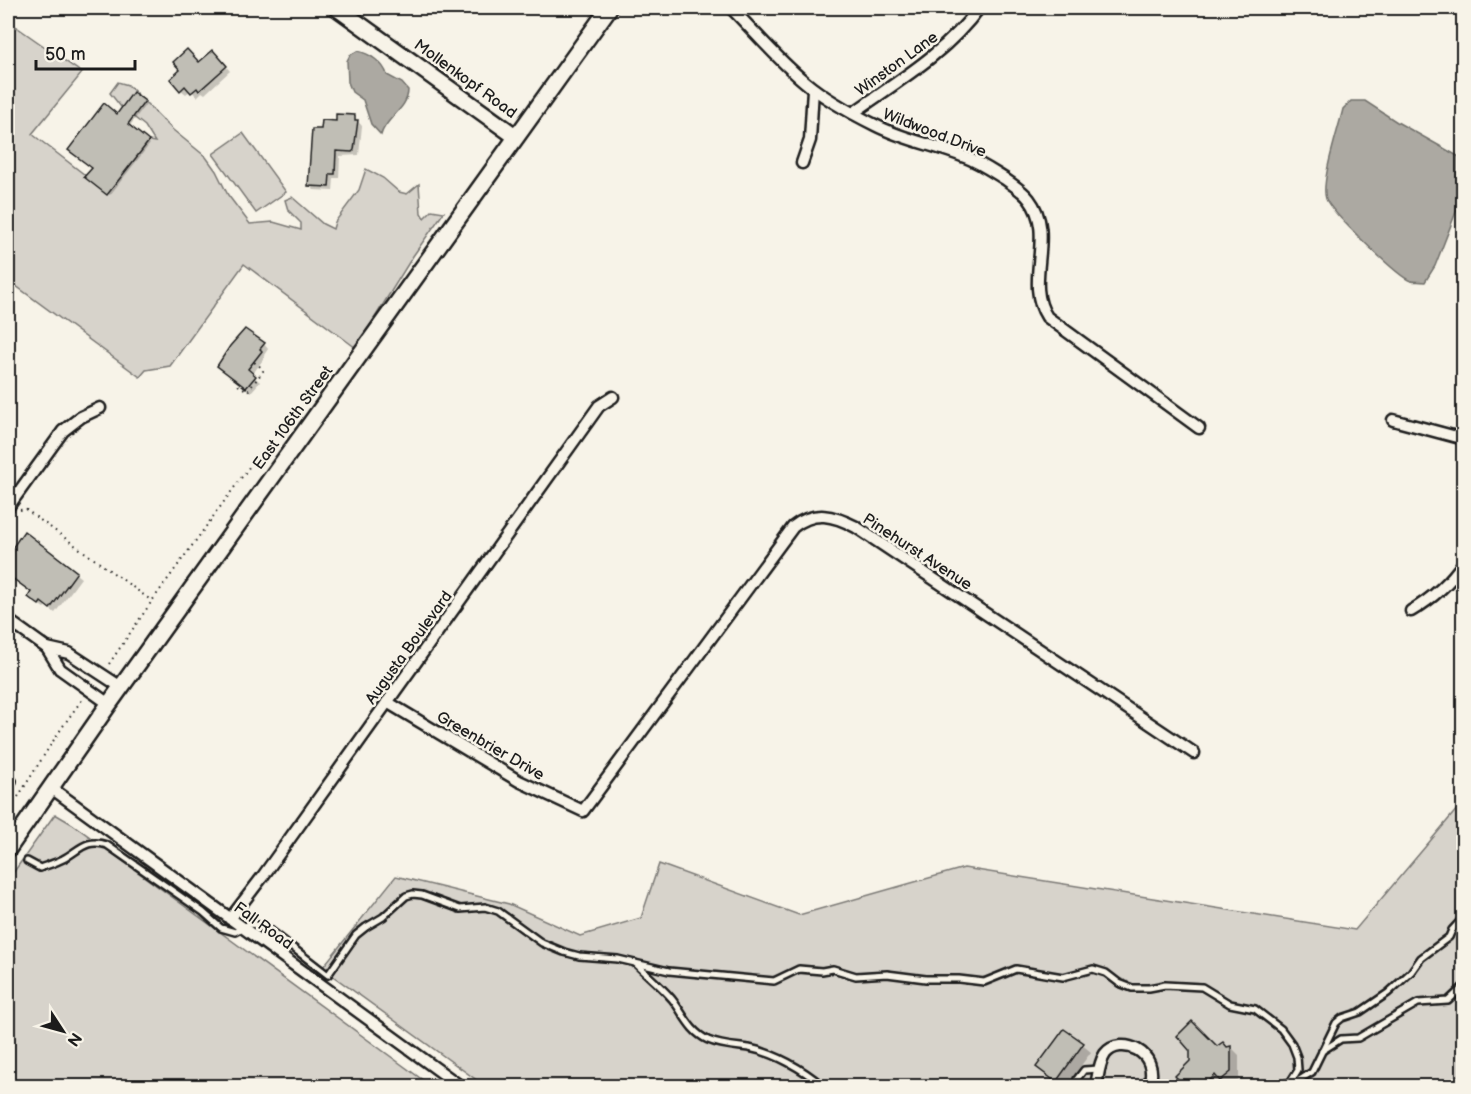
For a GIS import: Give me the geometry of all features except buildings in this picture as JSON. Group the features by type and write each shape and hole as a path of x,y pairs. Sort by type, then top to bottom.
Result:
{"street":[{"name":"Mollenkopf Road","path":"337,8 515,136"},
{"name":"East 106th Street","path":"8,849 121,687 609,8"},
{"name":"Wildwood Drive","path":"731,8 813,89 853,113 902,137 968,158 993,171 1022,191 1033,205 1040,221 1038,294 1042,310 1047,317 1199,428"},
{"name":"Winston Lane","path":"853,113 944,48 979,8"},
{"path":"802,163 810,140 813,89"},
{"name":"Augusta Boulevard","path":"230,919 599,406 613,397"},
{"path":"9,505 63,431 81,417 100,408"},
{"path":"1393,420 1464,439"},
{"name":"Pinehurst Avenue","path":"583,811 793,527 809,517 834,518 856,527 1194,753"},
{"path":"1412,612 1433,597 1464,562"},
{"path":"8,620 47,648 60,669 109,704"},
{"path":"47,648 69,653 121,687"},
{"name":"Greenbrier Drive","path":"387,702 519,781 583,811"},
{"name":"Fall Road","path":"48,791 243,928 460,1086"},
{"path":"1096,1086 1104,1056 1109,1051 1123,1047 1137,1050 1147,1057 1152,1073 1149,1086"}],"lane":[{"path":"8,794 10,779"},
{"path":"27,861 40,868 65,858 86,844 97,842 107,845 203,912 221,928 234,932 249,924 265,926 328,975 356,935 383,917 406,896 413,894 460,909 485,907 498,911 542,943 564,952 579,956 634,962 669,971 774,981 799,969 822,971 833,969 856,976 887,974 984,982 1016,969 1063,977 1093,969 1106,973 1119,983 1132,988 1165,985 1202,987 1230,1004 1255,1008 1281,1029 1292,1044 1297,1057 1298,1070 1291,1082 1281,1086"},
{"path":"1290,1086 1312,1072 1336,1023 1342,1018 1360,1012 1388,993 1411,972 1421,958 1449,937 1464,917"},
{"path":"634,962 679,1007 693,1030 700,1035 722,1045 750,1048 785,1062 823,1086"},
{"path":"1321,1052 1341,1039 1358,1038 1418,1003 1448,1001 1464,986"},
{"path":"1075,1086 1084,1070 1099,1069"}],"path":[{"path":"238,385 249,391 263,371 254,362"},
{"path":"102,674 260,452"},
{"path":"9,505 21,510 25,509 152,601"},
{"path":"27,785 50,746 89,690"},
{"path":"10,779 48,791"}],"shaded area":[{"path":"8,21 82,73 32,134 85,175 84,177 149,141 155,142 145,126 121,107 110,93 118,82 128,85 173,130 206,157 228,195 250,224 273,222 301,230 301,223 288,210 285,200 292,197 323,224 333,229 335,222 359,190 366,169 383,178 399,192 407,194 419,184 421,213 424,218 432,210 444,212 413,256 356,348 244,264 170,366 146,370 140,377 8,280"},
{"path":"357,51 375,59 383,66 387,75 402,83 408,90 401,108 387,123 381,135 371,124 363,100 352,92 348,82 347,61 350,55"},
{"path":"1351,101 1365,101 1463,159 1463,194 1435,266 1425,282 1411,281 1393,269 1352,230 1326,199 1326,181 1331,155 1343,109"},
{"path":"243,133 286,192 256,213 213,154"},
{"path":"1463,799 1463,1086 485,1086 322,968 396,876 509,904 580,936 641,918 659,864 799,915 964,868 1355,930 1458,808"},
{"path":"55,814 72,824 431,1086 8,1086 8,880"}]}
